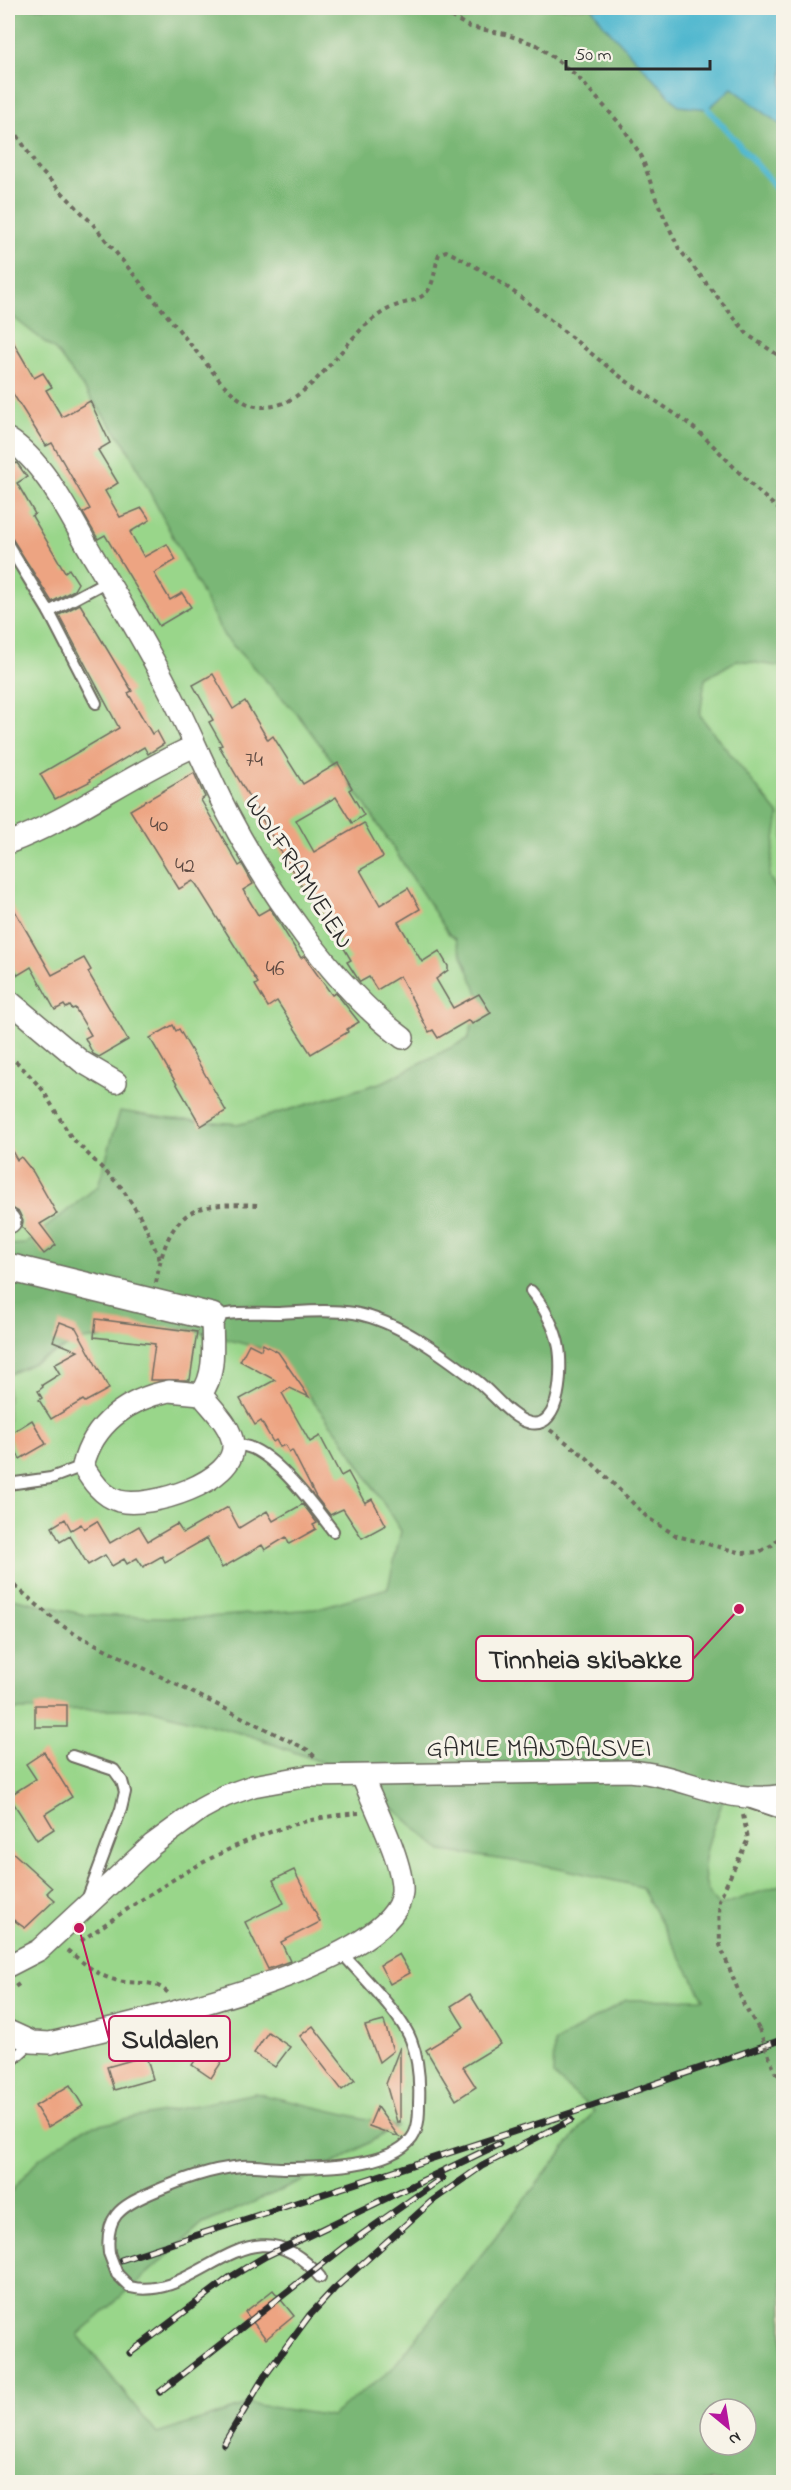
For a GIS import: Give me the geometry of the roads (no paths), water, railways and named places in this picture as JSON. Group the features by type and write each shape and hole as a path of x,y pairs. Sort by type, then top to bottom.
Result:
{"street":[{"name":"WOLFRAMVEIEN","path":"8,440 19,446 37,464 107,581 168,687 228,815 291,916 357,997 403,1038"},
{"path":"8,843 37,832 150,768 195,746"},
{"path":"8,1000 82,1062 116,1082"},
{"path":"8,1267 212,1317 210,1375 207,1387 201,1394"},
{"path":"169,1391 201,1394 223,1422 234,1446 229,1458 204,1482 187,1493 156,1500 118,1501 103,1493 84,1466 87,1449 98,1431 111,1417 149,1395 169,1391"},
{"name":"GAMLE MANDALSVEI","path":"8,1966 39,1950 160,1838 187,1818 225,1796 279,1779 331,1776 638,1771 675,1778 740,1798 783,1795"},
{"path":"8,2031 32,2042 50,2043 183,2010 257,1988 340,1952 384,1923 397,1906 402,1892 393,1852 362,1776"}],"lane":[{"path":"8,545 49,612 96,703"},
{"path":"49,612 107,581"},
{"path":"212,1317 315,1311 353,1313 372,1318 417,1341 477,1380 519,1418 529,1423 540,1423 546,1420 557,1401 561,1368 556,1339 531,1291"},
{"path":"234,1446 241,1444 249,1446 282,1470 333,1531"},
{"path":"8,1484 51,1478 84,1466"},
{"path":"72,1756 114,1770 122,1781 125,1792 121,1809 95,1872 84,1909"},
{"path":"740,1798 783,1814"},
{"path":"320,2277 291,2252 264,2245 228,2254 158,2289 130,2287 117,2274 109,2253 108,2228 118,2212 142,2197 190,2176 242,2166 291,2168 350,2164 392,2154 414,2136 419,2120 420,2087 411,2040 402,2024 340,1952"},
{"path":"8,2064 32,2042"}],"water":[{"path":"592,8 783,8 783,127 732,88 708,109 679,106 603,24"}],"waterway":[{"path":"708,109 771,181 784,202"}],"railway":[{"path":"121,2260 577,2111 784,2039"},
{"path":"224,2444 264,2377 309,2316 334,2289 432,2201 482,2166 571,2120"},
{"path":"130,2353 229,2278 266,2256 499,2144"},
{"path":"160,2392 344,2247 442,2178"}],"place":[{"name":"Tinnheia skibakke","path":"739,1609"},
{"name":"Suldalen","path":"79,1928"}]}
